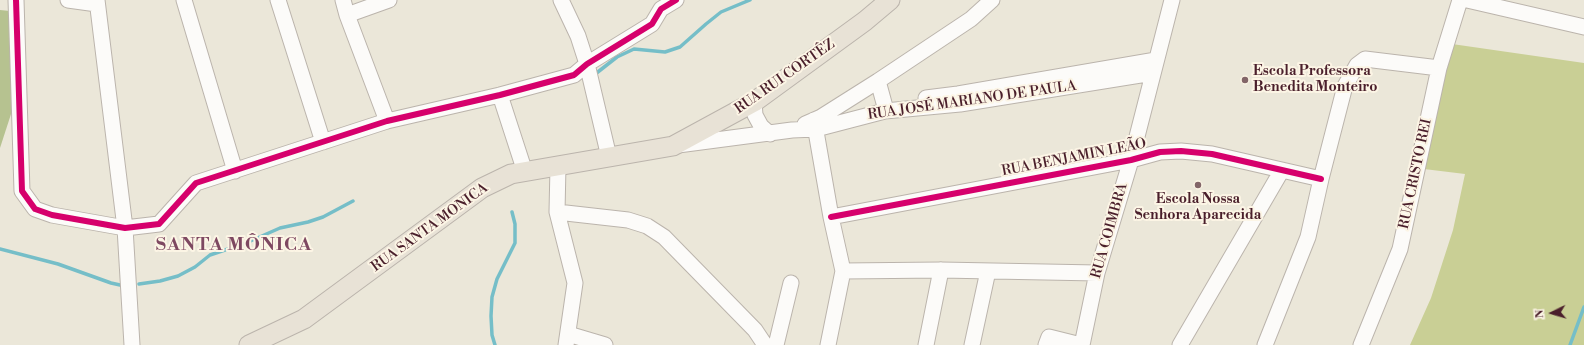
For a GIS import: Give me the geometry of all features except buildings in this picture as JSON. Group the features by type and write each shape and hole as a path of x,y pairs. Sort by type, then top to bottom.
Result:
{"main road":[{"name":"RUA RUI CORTÊZ","path":"673,146 754,102 865,21 890,0"},
{"name":"RUA SANTA MONICA","path":"249,345 304,320 482,188 511,174 673,146"}],"street":[{"path":"16,0 22,191 35,209 52,215 125,228 159,224 196,183 387,121 500,95 574,75 587,64 652,24 659,4 676,0"},
{"path":"68,0 97,2 125,228 132,345"},
{"path":"184,0 235,171"},
{"path":"278,0 323,142"},
{"path":"343,0 347,16 387,121"},
{"path":"347,16 389,0"},
{"path":"561,0 578,36 587,64 609,157"},
{"path":"828,345 843,271 831,217 817,122 971,19 992,0"},
{"name":"RUA COIMBRA","path":"1081,345 1097,273 1131,160 1172,0"},
{"name":"RUA CRISTO REI","path":"1361,345 1400,249 1439,68 1460,0"},
{"path":"1467,0 1584,27"},
{"path":"1265,345 1308,237 1345,86 1357,64 1365,59 1439,68"},
{"name":"RUA JOSÉ MARIANO DE PAULA","path":"817,122 884,107 959,99 1155,67"},
{"path":"878,81 884,107"},
{"path":"500,95 525,172"},
{"path":"754,102 755,115 761,126 770,134"},
{"name":"RUA SANTA MONICA","path":"673,146 770,134 792,130 817,122"},
{"name":"RUA BENJAMIN LEÃO","path":"831,217 1131,160 1160,152 1181,151 1212,154 1321,179"},
{"path":"558,166 557,212 575,283 567,340 605,345"},
{"path":"1180,345 1282,170"},
{"path":"557,212 628,220 647,226 664,237 755,330 766,345"},
{"path":"843,271 941,270 1097,273"},
{"path":"926,345 941,270"},
{"path":"972,345 988,271"},
{"path":"776,345 791,283"},
{"path":"1046,345 1049,337 1081,345"}],"green space":[{"path":"0,10 10,11 14,66 12,111 0,148"},
{"path":"1452,44 1584,63 1584,345 1410,345 1431,298 1453,230 1465,174 1424,169"}],"waterway":[{"path":"594,75 617,57 634,49 665,52 680,47 721,12 750,0"},
{"path":"139,284 160,281 178,276 195,267 210,255 246,243 280,228 323,217 353,201"},
{"path":"495,345 492,335 492,297 497,279 515,243 515,224 512,212"},
{"path":"0,249 58,264 120,285"},
{"path":"1570,345 1584,307"}],"cycle path":[{"path":"16,0 22,191 35,209 52,215 125,228 159,224 196,183 387,121 500,95 574,75 587,64 652,24 661,9 676,0"},
{"path":"831,217 1131,160 1160,152 1181,151 1212,154 1321,179"}],"place":[{"name":"Escola Professora Benedita Monteiro","path":"1245,80"},
{"name":"Escola Nossa Senhora Aparecida","path":"1198,185"}],"district":[{"name":"SANTA MÔNICA","path":"234,246"}]}
